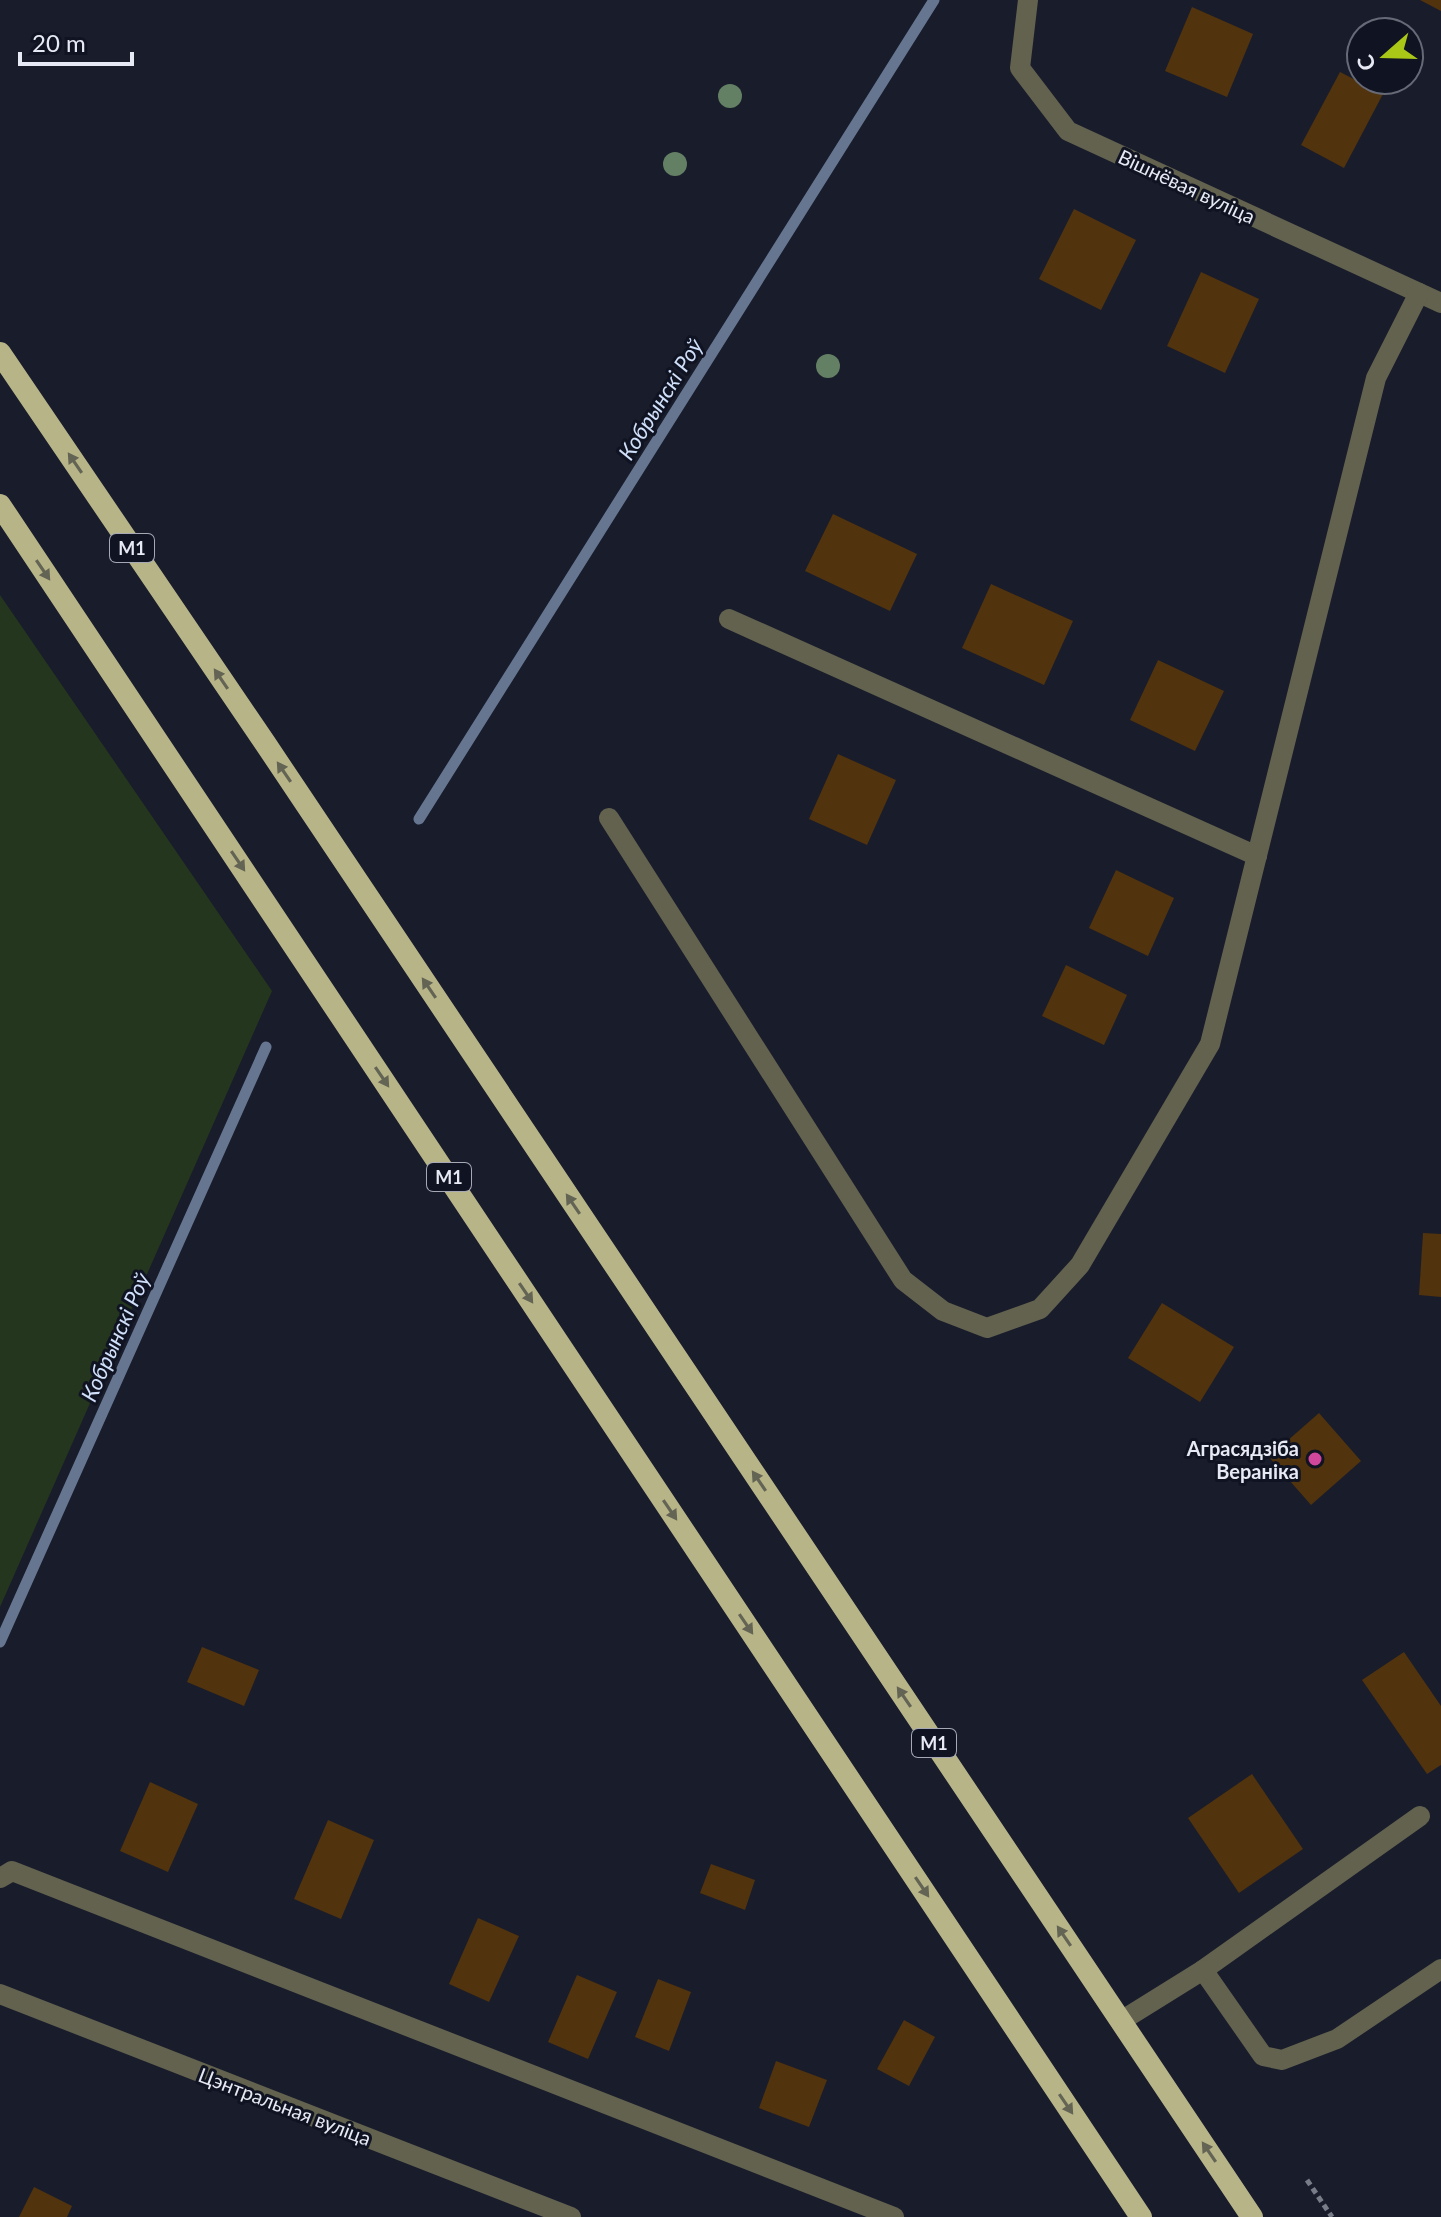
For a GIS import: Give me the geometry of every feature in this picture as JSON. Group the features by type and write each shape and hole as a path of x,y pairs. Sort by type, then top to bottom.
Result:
{"highway":[{"name":"М1","path":"0,353 1252,2217"},
{"name":"М1","path":"0,505 1141,2217"}],"street":[{"name":"Вішнёвая вуліца","path":"1028,0 1020,68 1068,131 1441,303"},
{"path":"609,818 903,1280 943,1311 987,1328 1040,1309 1080,1265 1210,1044 1376,378 1419,293"},
{"path":"729,619 1257,856"},
{"path":"1121,2021 1203,1970 1420,1816"},
{"path":"0,1878 12,1871 894,2217"},
{"path":"1203,1970 1263,2056 1282,2060 1337,2039 1441,1969"},
{"name":"Цэнтральная вуліца","path":"0,1994 571,2217"}],"path":[{"path":"1307,2180 1332,2217"}],"green space":[{"path":"0,595 272,991 0,1607"}],"building":[{"path":"1420,0 1441,0 1441,11"},
{"path":"1192,7 1253,34 1227,97 1165,71"},
{"path":"1340,72 1345,75 1345,96 1382,96 1344,168 1301,145"},
{"path":"1074,209 1136,240 1101,310 1039,279"},
{"path":"1201,272 1259,299 1225,373 1167,346"},
{"path":"833,514 917,554 890,611 805,571"},
{"path":"991,584 1073,621 1044,685 962,648"},
{"path":"1158,660 1224,691 1195,751 1130,720"},
{"path":"838,754 896,780 867,845 809,819"},
{"path":"1116,870 1174,898 1148,956 1089,928"},
{"path":"1066,965 1127,995 1104,1045 1042,1016"},
{"path":"1423,1233 1441,1234 1441,1297 1419,1295"},
{"path":"1162,1303 1234,1347 1200,1402 1128,1358"},
{"name":"Аграсядзіба Вераніка","path":"1319,1413 1361,1461 1311,1505 1269,1457"},
{"path":"202,1647 259,1670 244,1706 187,1682"},
{"path":"1404,1652 1441,1706 1441,1765 1427,1774 1362,1680"},
{"path":"1252,1774 1303,1849 1239,1893 1188,1818"},
{"path":"150,1782 198,1804 168,1872 120,1851"},
{"path":"328,1820 374,1840 341,1919 294,1899"},
{"path":"711,1864 755,1880 745,1910 700,1893"},
{"path":"478,1918 519,1936 489,2002 449,1984"},
{"path":"577,1975 617,1992 588,2059 548,2042"},
{"path":"658,1979 691,1992 669,2051 635,2037"},
{"path":"904,2020 935,2037 909,2086 877,2069"},
{"path":"776,2061 827,2080 809,2127 759,2108"},
{"path":"34,2187 72,2206 67,2217 19,2217"}],"waterway":[{"name":"Кобрынскі Роў","path":"419,819 934,0"},
{"name":"Кобрынскі Роў","path":"0,1642 266,1047"}],"place":[{"name":"Аграсядзіба Вераніка","path":"1315,1459"}]}
